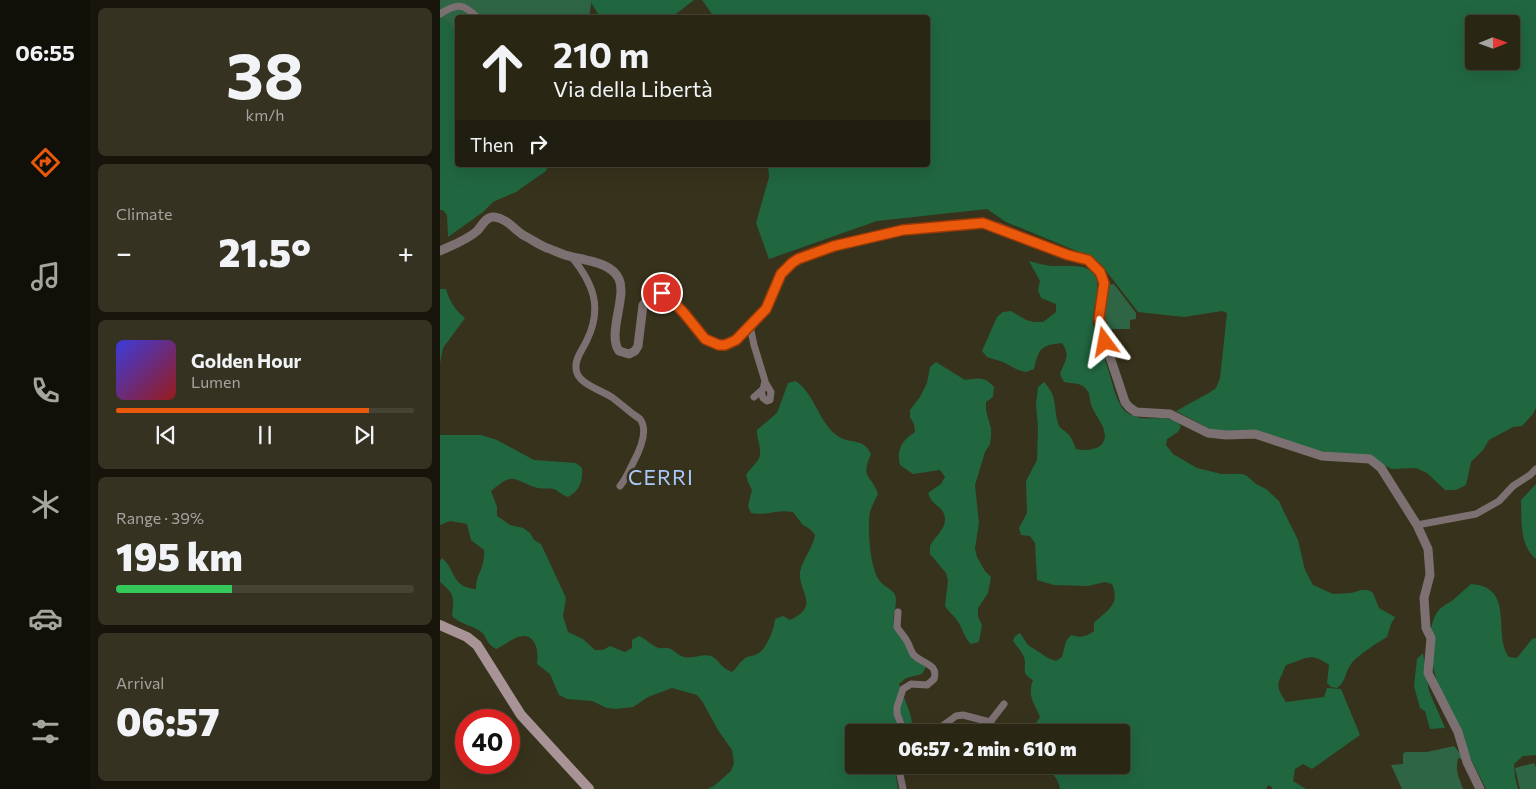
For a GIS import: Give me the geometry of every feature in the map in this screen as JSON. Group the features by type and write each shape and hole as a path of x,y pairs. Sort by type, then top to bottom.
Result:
{"main road":[{"path":"440,625 467,637 477,646 488,659 501,684 521,714 590,789"}],"street":[{"path":"440,14 448,8 462,5 475,15"},
{"path":"440,251 471,236 488,218 495,217 510,224 542,246 603,265 619,279 621,290 616,324 616,346 622,353 632,353 638,346 644,305 647,298 657,293 668,296 705,339 713,343 725,345 732,343 766,309 781,274 798,259 834,246 903,230 981,223 998,227 1068,255 1088,260 1100,272 1104,283 1099,312 1100,324 1122,394 1125,402 1132,410 1170,414 1208,432 1226,435 1255,434 1322,456 1370,459 1382,468 1417,525 1428,549 1430,575 1424,598 1426,628 1431,638 1428,673 1458,732 1467,762 1480,789"},
{"path":"571,256 587,276 595,297 595,318 575,368 578,376 590,386 611,397 634,415 641,422 643,429 641,446 620,486"},
{"path":"750,326 765,381 771,392 770,400 767,401 763,398 761,391"},
{"path":"754,397 761,391 765,381"},
{"path":"1417,525 1476,514 1499,501 1514,486 1536,469"},
{"path":"898,612 897,626 908,642 912,653 915,657 931,665 935,673 934,679 927,685 911,684 903,689 897,706 897,714 901,724"},
{"path":"945,724 956,716 963,715 990,722 1004,704"},
{"path":"900,774 903,789"}],"green space":[{"path":"440,0 592,0 589,15 455,15 455,29 440,16"},
{"path":"592,0 694,0 675,15 599,15 592,4"},
{"path":"702,0 1536,0 1536,408 1522,426 1513,427 1489,440 1483,450 1471,462 1466,485 1456,490 1445,490 1427,473 1416,468 1392,469 1376,462 1210,429 1176,411 1216,388 1220,378 1227,313 1222,311 1184,317 1138,312 1100,263 1084,254 1006,222 987,209 877,221 769,259 756,223 769,177 768,167 930,167 930,15 713,15"},
{"path":"440,16 455,29 455,167 547,167 546,171 516,192 493,202 483,212 448,237 447,215 443,210 440,210"},
{"path":"1029,261 1051,266 1079,266 1091,271 1095,275 1097,282 1093,324 1116,395 1125,411 1140,418 1167,419 1177,422 1181,426 1178,432 1167,439 1166,445 1173,454 1197,468 1221,474 1242,474 1247,476 1279,501 1298,540 1305,570 1313,585 1333,594 1368,590 1373,593 1379,608 1395,617 1387,637 1354,661 1349,667 1342,683 1337,688 1331,687 1327,683 1329,665 1317,658 1312,657 1286,665 1279,680 1279,687 1286,702 1324,697 1327,688 1341,689 1360,735 1312,769 1303,764 1295,769 1293,781 1306,789 1272,789 1268,785 1266,789 1060,789 1053,774 1130,774 1130,724 1035,724 1040,717 1031,695 1033,680 1026,674 1025,659 1013,641 1015,636 1020,633 1028,645 1056,661 1062,657 1066,641 1071,635 1083,636 1094,631 1094,623 1108,610 1115,597 1112,584 1105,582 1088,586 1054,585 1037,580 1035,543 1030,536 1021,535 1019,528 1027,513 1026,481 1037,460 1038,428 1036,404 1038,387 1044,382 1048,387 1053,397 1059,425 1070,436 1076,449 1095,449 1103,443 1105,438 1102,425 1092,407 1088,391 1082,385 1064,382 1060,374 1067,355 1062,343 1049,345 1042,349 1037,357 1034,369 1026,372 987,357 982,351 997,317 1003,312 1011,311 1026,320 1043,322 1056,312 1056,304 1041,298 1038,290 1040,281"},
{"path":"1114,284 1136,313 1136,319 1130,320 1130,329 1105,329 1103,324 1107,285"},
{"path":"440,289 446,289 453,305 465,318 443,348 440,363"},
{"path":"936,362 965,380 981,379 988,381 994,387 993,397 986,402 986,411 991,428 990,444 985,452 975,485 979,523 975,548 977,557 991,577 988,593 978,608 978,617 982,625 979,642 971,644 958,622 945,606 948,581 946,573 930,554 930,546 943,527 945,519 943,511 928,493 941,484 945,477 940,470 913,474 900,465 899,460 903,442 915,432 914,424 910,417 910,410 920,397 927,383 930,367"},
{"path":"796,381 808,393 824,421 835,434 845,440 864,445 871,454 866,468 868,476 878,494 869,519 869,537 873,566 879,580 896,597 895,627 926,667 922,674 906,678 899,684 909,709 912,724 845,724 845,774 895,774 898,789 707,789 714,786 731,771 734,763 732,750 697,695 672,688 648,697 633,707 616,709 607,708 592,701 567,699 559,695 550,674 537,664 537,649 529,637 518,637 496,649 480,631 452,616 451,593 440,582 440,561 442,558 458,582 468,588 476,589 484,550 471,540 467,524 450,521 440,525 440,435 481,435 497,440 534,460 576,463 582,468 582,477 578,488 568,497 554,489 538,488 514,479 505,481 491,491 497,507 497,516 510,525 523,528 530,533 534,540 541,544 566,598 563,616 568,632 583,639 595,650 603,650 610,646 625,652 632,648 632,640 639,636 656,647 670,648 680,656 711,656 732,672 745,658 757,654 764,648 772,633 775,619 783,616 790,620 799,615 806,604 800,572 815,535 803,525 793,512 751,513 748,506 752,490 746,475 760,455 757,430 777,413 788,383"},
{"path":"1536,484 1536,559 1527,547 1524,539 1521,500"},
{"path":"1471,584 1485,587 1494,593 1498,602 1504,647 1509,657 1517,658 1532,639 1536,638 1536,755 1523,756 1514,764 1518,789 1486,789 1444,703 1436,678 1431,654 1430,633 1436,614"},
{"path":"1423,653 1429,691 1445,728 1430,729 1425,711 1420,708 1414,686 1417,659"},
{"path":"1454,746 1467,762 1458,758 1457,771 1463,789 1402,789 1391,765 1403,764 1403,754 1405,752 1427,752"},
{"path":"1534,763 1536,767 1536,789 1520,789 1515,768"}],"district":[{"name":"CERRI","path":"661,476"}],"route":[{"path":"662,293 668,296 684,313 705,339 719,345 725,345 736,340 766,309 781,274 798,259 834,246 903,230 983,223 998,227 1068,255 1088,260 1100,272 1104,283 1099,318 1105,342"}]}
